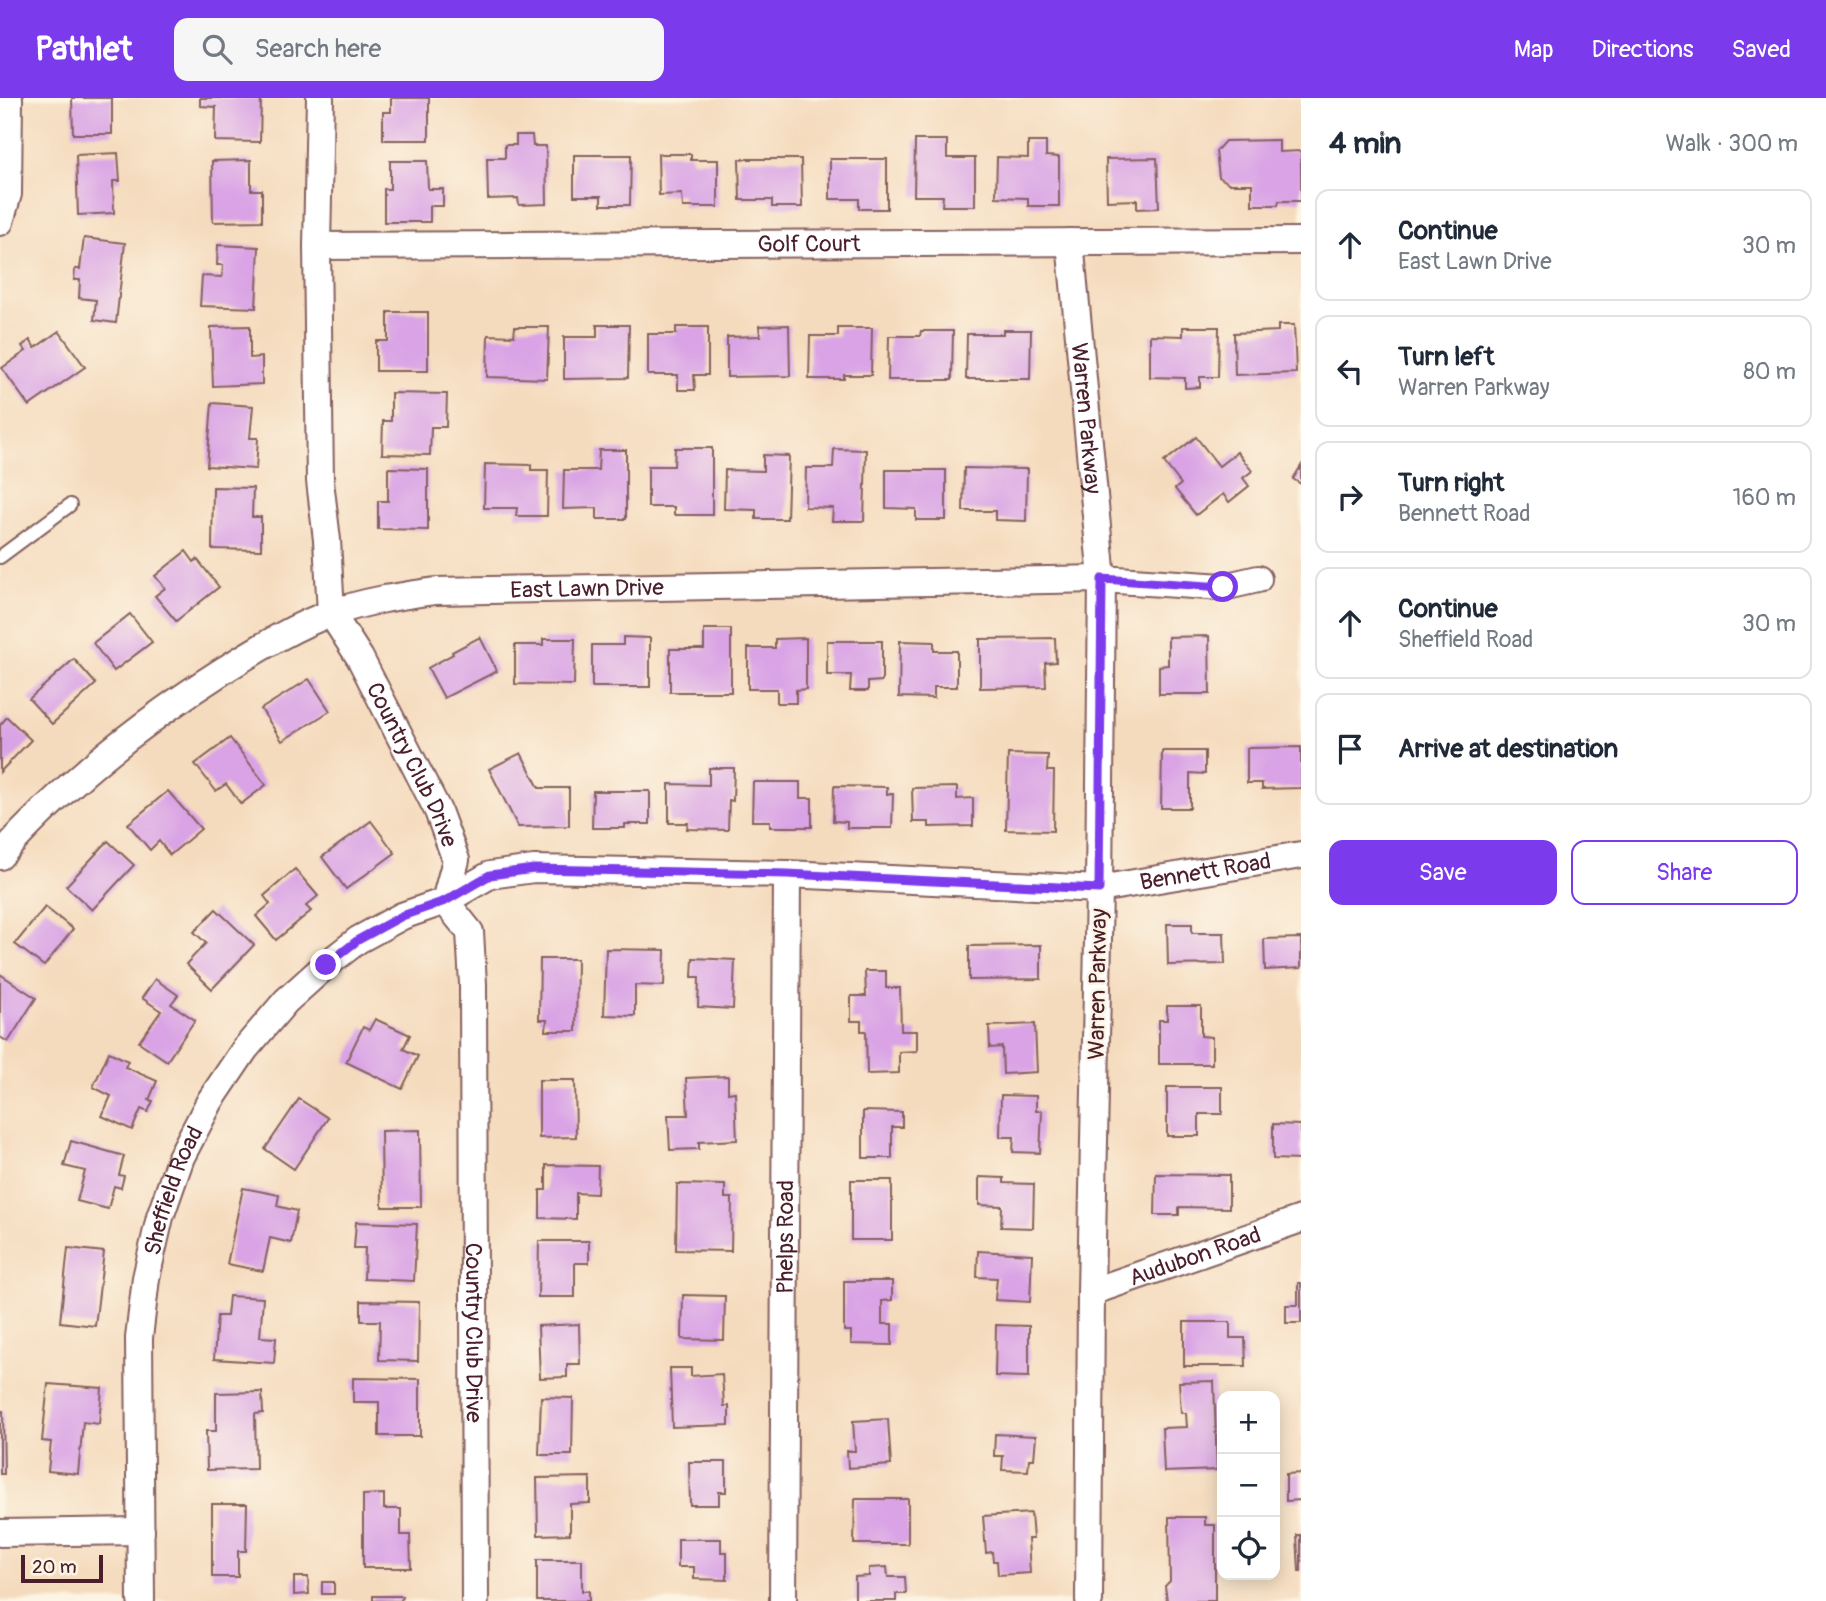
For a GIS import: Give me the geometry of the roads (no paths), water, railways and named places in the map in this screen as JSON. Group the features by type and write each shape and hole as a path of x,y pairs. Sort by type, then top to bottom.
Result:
{"street":[{"path":"0,222 8,194 9,98"},
{"name":"Country Club Drive","path":"320,98 317,246 320,481 331,613 360,658 438,811 456,860 445,901 470,932 475,1601"},
{"name":"Golf Court","path":"317,246 1301,241"},
{"name":"Warren Parkway","path":"1070,242 1102,579 1089,1601"},
{"name":"East Lawn Drive","path":"0,856 65,790 120,743 177,700 253,652 331,613 384,598 435,591 1102,579 1223,587 1258,579"},
{"name":"Bennett Road","path":"445,901 490,875 534,869 787,874 1099,889 1148,883 1301,855"},
{"name":"Phelps Road","path":"783,1601 787,874"},
{"name":"Sheffield Road","path":"141,1601 139,1338 146,1278 160,1217 181,1157 210,1101 245,1049 286,1001 358,940 402,916 445,901"},
{"name":"Audubon Road","path":"1091,1292 1301,1219"},
{"path":"0,1533 141,1531"}],"lane":[{"path":"0,557 70,505"}]}
